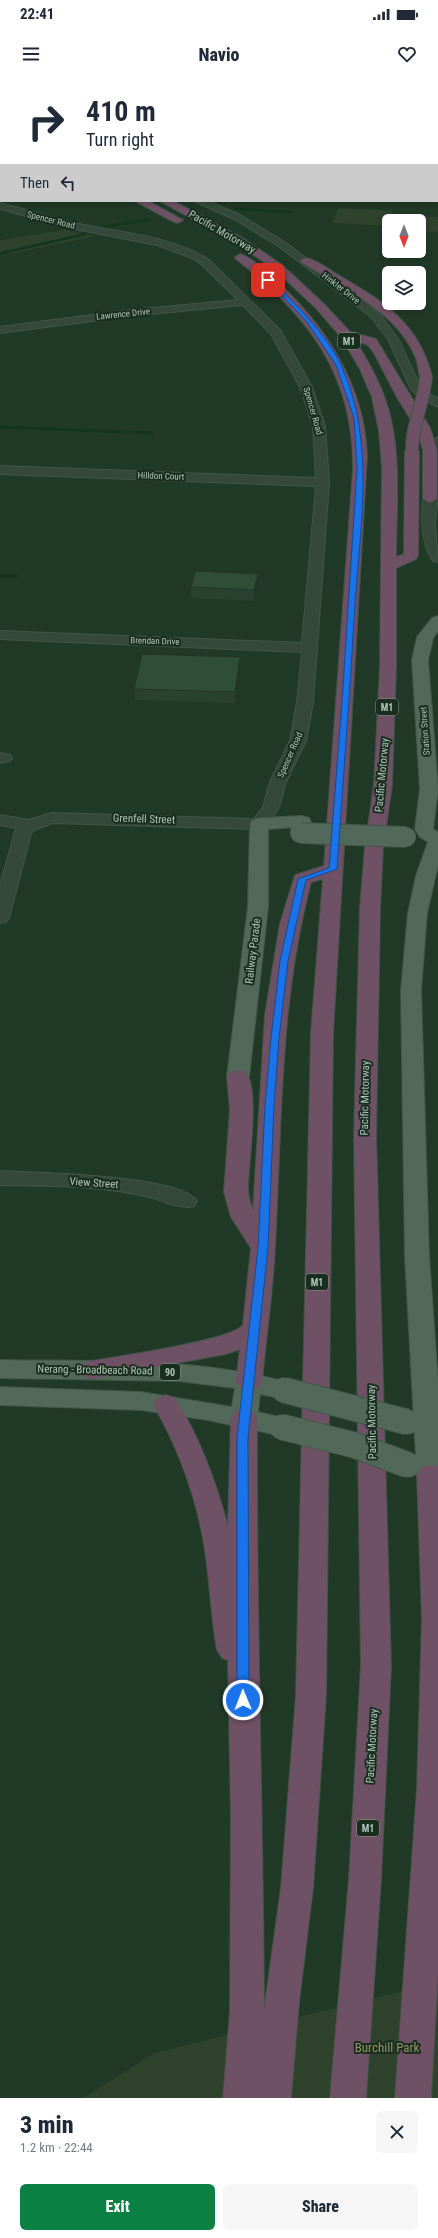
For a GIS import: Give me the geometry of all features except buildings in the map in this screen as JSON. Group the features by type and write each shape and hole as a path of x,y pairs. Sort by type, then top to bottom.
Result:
{"highway":[{"name":"Pacific Motorway","path":"142,202 228,249 268,280 309,321 338,365 356,418 360,469 346,702 333,869 322,1048 311,1695 297,1888 282,2002 273,2098"},
{"name":"Pacific Motorway","path":"167,202 240,241 278,267 320,306 346,335 373,383 386,431 389,467 387,567 388,667 383,785 374,847 370,909 365,1135 376,1666 348,2098"},
{"path":"306,261 370,300 398,322 417,348 425,367 426,377 424,398 412,431 411,556 387,567"},
{"path":"346,335 372,342 380,353 404,399 423,428 430,450 430,499"},
{"path":"249,1382 263,1248 269,1106 284,961 302,879 333,869"},
{"path":"238,1077 241,1105 236,1192 243,1217 263,1248"},
{"path":"91,1370 226,1345 250,1334 255,1325"},
{"path":"166,1404 177,1421 186,1442 216,1529 229,1634 243,1700"},
{"path":"241,2098 247,2012 247,1815 243,1700 242,1544 244,1418"},
{"path":"413,2098 432,1790 438,1618 425,1473"}],"main road":[{"name":"Station Street","path":"425,1473 417,1256 411,990 415,934 433,866 425,833 429,789 420,660 425,637 438,621"},
{"name":"Grenfell Street","path":"259,824 284,831 301,828 425,833"},
{"name":"Railway Parade","path":"238,1077 258,907 259,824"},
{"name":"Nerang - Broadbeach Road","path":"0,1369 179,1372 249,1382 284,1390 378,1412 424,1429"},
{"path":"244,1418 249,1382"},
{"path":"0,1396 116,1400 166,1404 244,1418 354,1445 425,1473"}],"street":[{"name":"Hinkler Drive","path":"201,202 237,217"},
{"name":"Hinkler Drive","path":"214,202 306,261 366,308 381,322 393,339 415,387 419,400 438,410"},
{"name":"Spencer Road","path":"0,206 70,225 160,243 187,252 205,262 276,332 306,387 318,426 323,482 301,733 278,782 272,807 259,824"},
{"name":"Lawrence Drive","path":"0,330 116,315 246,302"},
{"name":"Hinkler Drive","path":"415,387 423,395 438,402"},
{"path":"438,441 435,477 430,499 428,530 432,549 438,558"},
{"name":"Hilldon Court","path":"0,470 323,482"},
{"name":"Brendan Drive","path":"0,635 309,648"},
{"name":"Grenfell Street","path":"30,825 52,818 83,817 259,824"},
{"path":"0,820 30,825"},
{"path":"0,918 23,832 30,825"},
{"name":"View Street","path":"0,1178 130,1185 162,1192 186,1201"}],"green space":[{"path":"339,208 393,211 392,214 382,214 382,226 332,223"},
{"path":"426,216 438,217 438,232 426,231"},
{"path":"64,230 96,236 0,256 0,240"},
{"name":"Burchill Park","path":"438,1982 438,2098 84,2098 154,2053"}],"waterway":[{"path":"236,209 291,212"},
{"path":"104,227 150,219"},
{"path":"6,252 85,234"},
{"path":"0,254 6,252"},
{"path":"0,427 152,433"},
{"path":"0,576 15,576"}],"route":[{"path":"243,1700 243,1438 263,1248 269,1106 275,1038 284,961 297,895 302,879 333,869 346,702 349,621 360,469 356,418 338,365 309,321 298,308 268,280"}]}
